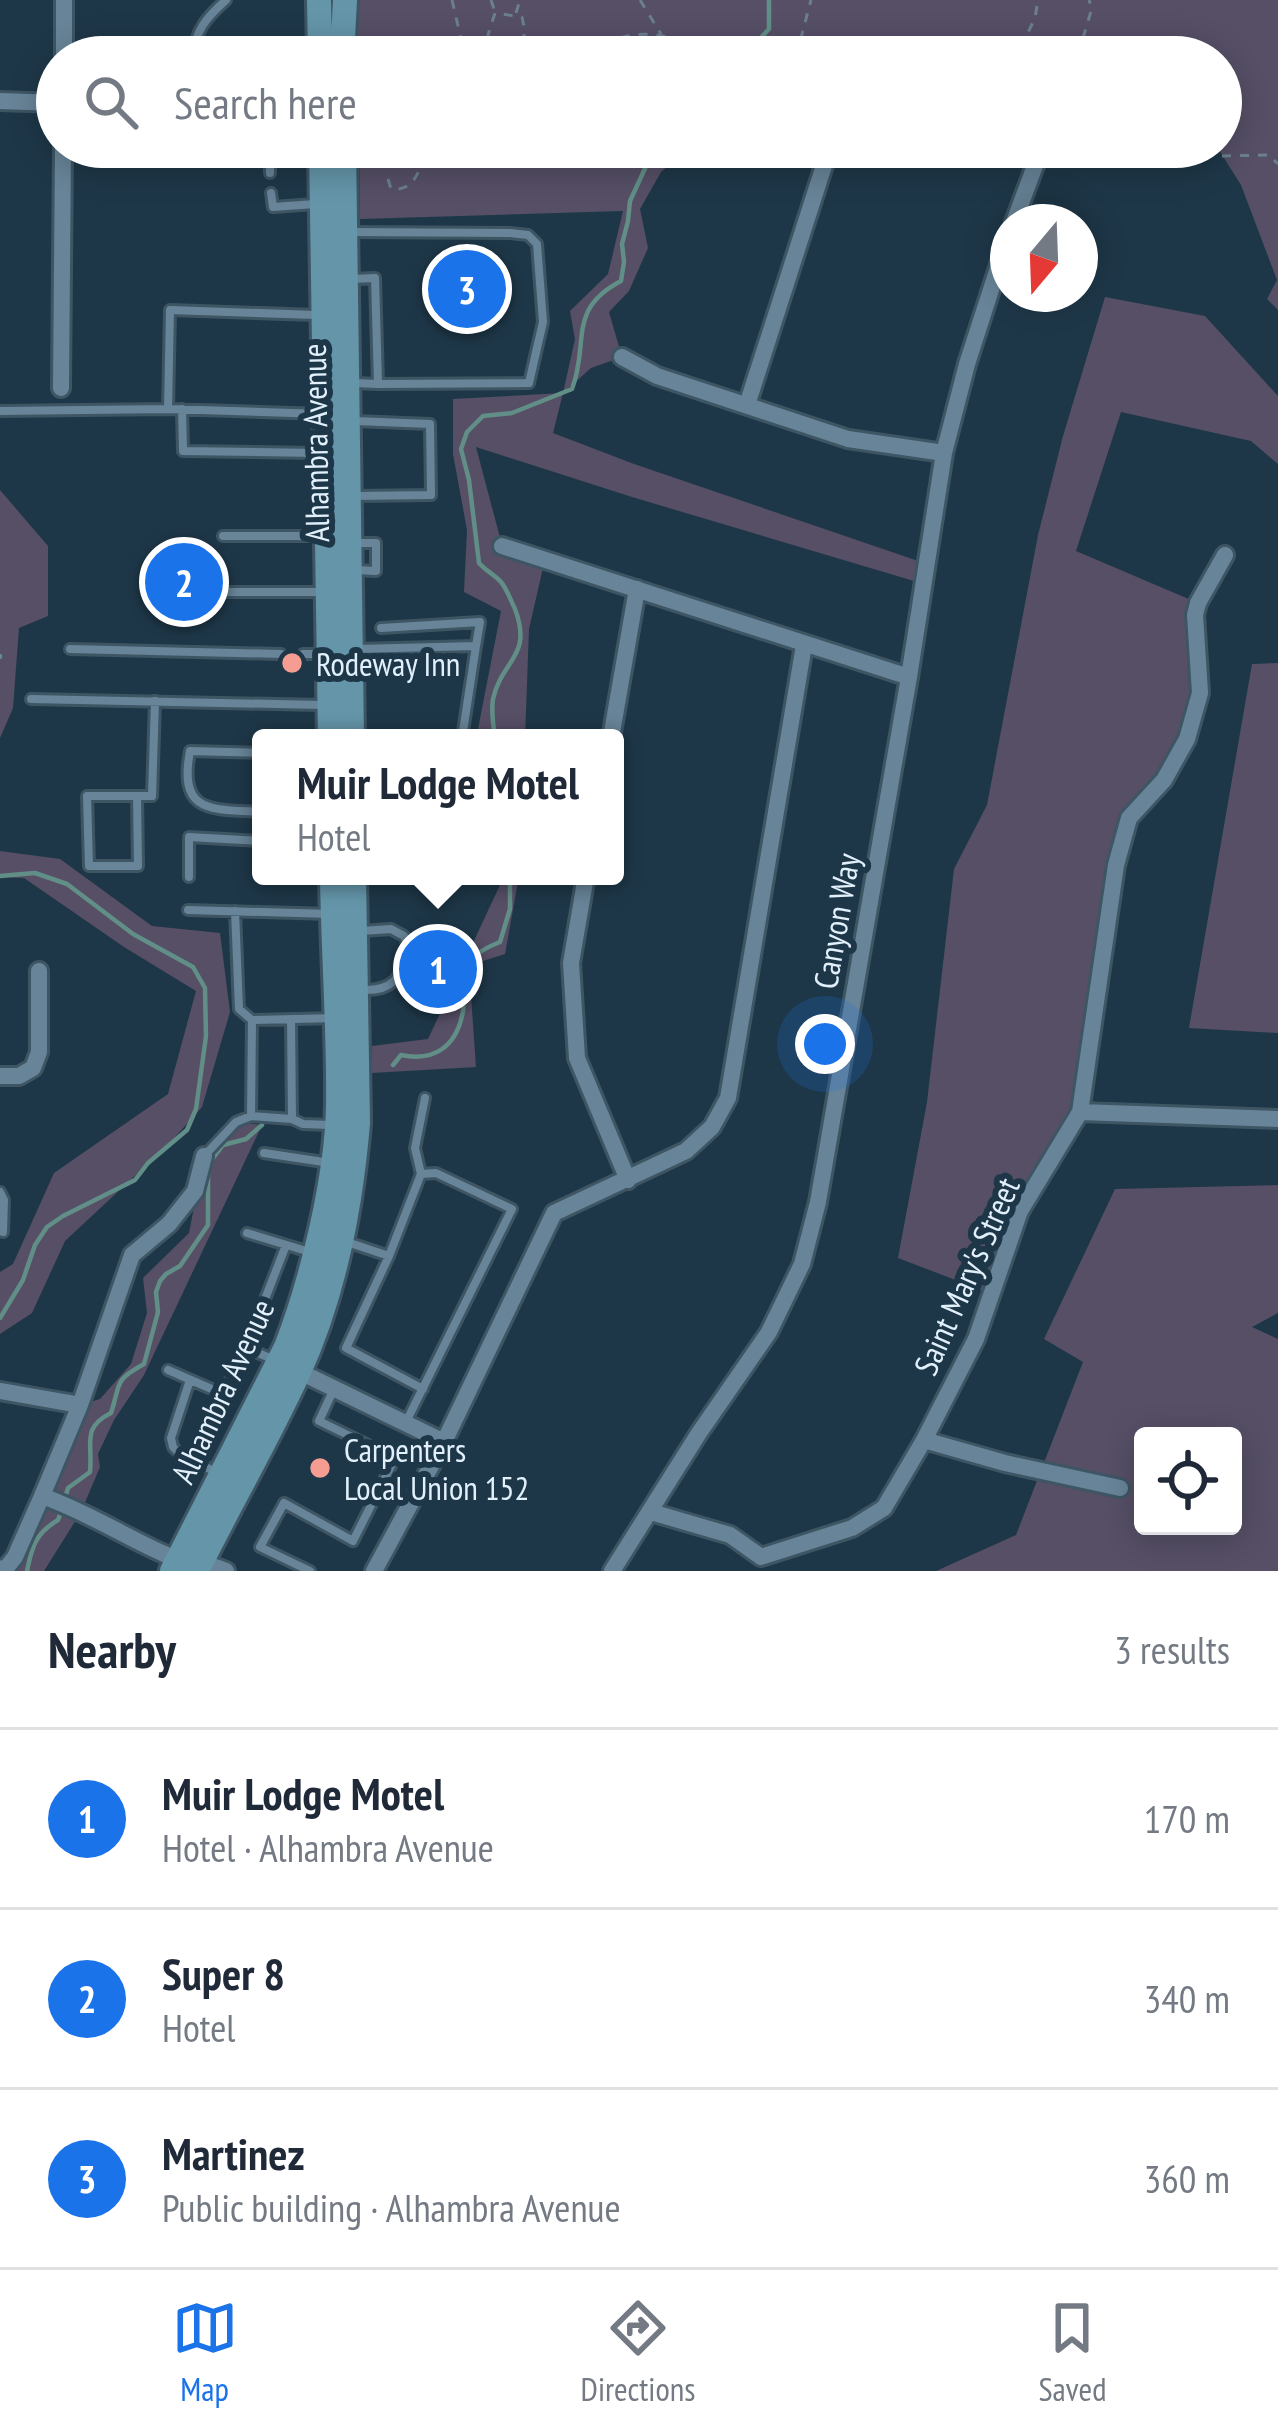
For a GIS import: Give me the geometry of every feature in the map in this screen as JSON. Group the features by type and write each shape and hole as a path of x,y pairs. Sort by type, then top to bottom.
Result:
{"main road":[{"path":"319,0 320,36"},
{"path":"343,36 345,0"},
{"name":"Alhambra Avenue","path":"327,168 322,204 324,316 349,496 328,592 344,652 353,729"},
{"name":"Alhambra Avenue","path":"330,729 329,705 344,652 350,570 338,540 326,453 347,383 345,232 333,168"},
{"name":"Alhambra Avenue","path":"195,1567 289,1366 315,1253 337,1126 332,885"},
{"name":"Alhambra Avenue","path":"195,1567 220,1475 315,1333 334,1268 358,1123 355,885"}],"street":[{"path":"64,0 64,36"},
{"path":"0,101 36,103"},
{"path":"61,388 63,168"},
{"path":"747,405 823,168"},
{"path":"1021,204 1034,168"},
{"name":"Canyon Way","path":"612,1571 769,1332 802,1264 818,1202 944,453 990,293"},
{"path":"622,357 657,376 848,439 944,453"},
{"path":"502,546 909,677"},
{"name":"Saint Mary's Street","path":"650,1512 730,1535 763,1564 852,1528 884,1508 976,1339 1020,1211 1080,1112 1116,865 1129,818 1164,780 1187,739 1200,693 1195,615 1225,555"},
{"path":"613,729 638,589"},
{"path":"374,1571 444,1442 554,1213 686,1151 712,1127 728,1098 804,645"},
{"path":"584,885 571,963 577,1058 628,1180"},
{"path":"0,1076 19,1076 33,1068 39,1052 39,971"},
{"path":"1080,1112 1278,1119"},
{"path":"0,1568 15,1557 50,1499 132,1255 169,1224 195,1191 204,1156"},
{"path":"289,1366 444,1442"},
{"path":"0,1391 80,1405"},
{"path":"924,1440 1120,1488"},
{"path":"50,1499 195,1567"}],"lane":[{"path":"208,0 208,15"},
{"path":"196,36 208,15 226,0"},
{"path":"270,168 270,173"},
{"path":"271,193 274,207 322,204"},
{"path":"345,232 529,235 537,244 543,322 529,383 347,383"},
{"path":"346,279 374,278 378,384"},
{"path":"168,409 170,310 324,316"},
{"path":"182,409 183,451 326,453"},
{"path":"0,411 182,409 430,424 431,495 349,496"},
{"path":"223,536 338,540"},
{"path":"198,592 328,592"},
{"path":"381,628 480,622 463,729"},
{"path":"302,654 476,646"},
{"path":"70,649 281,654"},
{"path":"31,699 329,705"},
{"path":"137,796 138,866 89,866 88,796 137,796 152,796 155,701"},
{"path":"252,753 190,751 186,776 191,795 206,809 252,812"},
{"path":"189,877 189,837 252,840"},
{"path":"188,910 332,914"},
{"path":"235,911 239,1009 252,1020 336,1018"},
{"path":"355,932 391,929 404,936 410,951 398,980 372,991 356,989"},
{"path":"291,1019 292,1119"},
{"path":"250,1116 252,1020"},
{"path":"423,1388 346,1348 421,1174 415,1148 425,1098"},
{"path":"204,1156 236,1122 250,1116 337,1126"},
{"path":"264,1153 332,1163"},
{"path":"405,1424 512,1209 436,1173 421,1174"},
{"path":"0,1192 2,1232"},
{"path":"247,1233 315,1253"},
{"path":"340,1239 389,1256"},
{"path":"168,1370 223,1394 286,1245"},
{"path":"246,1348 289,1366"},
{"path":"190,1380 172,1447 220,1475"},
{"path":"310,1571 260,1547 284,1503 353,1541 395,1458 319,1421 334,1388"}],"path":[{"path":"452,0 460,36"},
{"path":"488,36 495,13 491,0"},
{"path":"516,15 520,0"},
{"path":"640,0 662,36"},
{"path":"802,36 811,0"},
{"path":"1026,36 1038,0"},
{"path":"1083,36 1092,8 1089,0"},
{"path":"495,13 522,16 524,36"},
{"path":"628,36 662,36"},
{"path":"1242,156 1269,155 1278,164"},
{"path":"388,179 391,189 400,190 412,184 421,168"}],"shaded area":[{"path":"355,0 1278,0 1278,310 1267,299 1277,280 1230,168 1242,168 1242,36 356,36"},
{"path":"359,168 666,168 640,209 648,248 629,291 609,312 622,357 591,368 563,393 575,339 570,311 608,274 623,211 360,219"},
{"path":"1105,297 1205,316 1278,396 1278,464 1251,441 1121,412 1076,551 1198,603 1200,693 1187,739 1129,818 1080,1112 1020,1211 992,1294 898,1258 927,1102 954,869 987,805 1038,535"},
{"path":"563,393 553,433 927,564 924,584 476,447 502,545 545,559 529,629 525,729 478,729 501,611 464,592 467,530 453,454 453,399"},
{"path":"0,490 48,546 48,616 19,628 13,708 0,738"},
{"path":"1278,663 1278,1033 1189,1028 1252,664"},
{"path":"0,851 60,859 152,926 220,933 230,1012 202,1107 65,1241 32,1313 0,1334 0,1272 13,1264 54,1173 168,1094 196,991 24,878 0,877"},
{"path":"500,885 517,885 505,954 480,962 470,981 476,1067 372,1073 372,1046 428,1039"},
{"path":"236,1122 262,1125 144,1375 98,1454 100,1467 81,1512 44,1571 3,1571 80,1405 100,1399 131,1364 147,1313 143,1278 189,1233 204,1156"},
{"path":"1278,1185 1278,1313 1252,1327 1278,1339 1278,1571 936,1571 1016,1535 1083,1362 1044,1339 1115,1189"}],"waterway":[{"path":"762,36 769,29 769,0"},
{"path":"494,729 493,699 518,648 520,625 503,585 479,563 461,449 467,432 483,416 512,413 572,389 586,316 604,292 621,281 630,201 645,168"},
{"path":"0,876 35,873 67,884 133,934 193,967 205,988 206,1036 196,1109 187,1130 135,1180 47,1227 0,1318"},
{"path":"393,1065 401,1055 434,1053 456,1034 463,1008 460,982 474,957 500,942 510,909 510,885"},
{"path":"210,1162 223,1145 246,1139 262,1125"},
{"path":"65,1498 68,1488 90,1472 90,1437 95,1424 111,1413 123,1379 144,1364 158,1312 160,1281 180,1266 208,1225 208,1173"},
{"path":"27,1571 36,1541 58,1520 62,1509"}],"place":[{"name":"Martinez","path":"467,289"},
{"name":"Super 8","path":"184,582"},
{"name":"Rodeway Inn","path":"292,663"},
{"name":"Muir Lodge Motel","path":"438,969"},
{"name":"Carpenters Local Union 152","path":"320,1468"}]}
